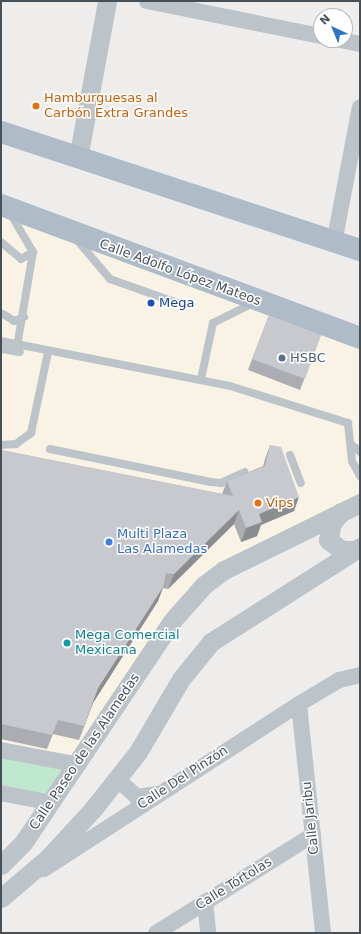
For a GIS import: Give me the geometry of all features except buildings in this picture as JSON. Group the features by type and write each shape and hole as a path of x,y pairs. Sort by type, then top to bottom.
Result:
{"main road":[{"path":"1,132 334,243 360,250"},
{"name":"Calle Adolfo López Mateos","path":"4,206 72,233 360,338"}],"street":[{"path":"78,158 107,1"},
{"path":"147,1 313,34"},
{"path":"334,243 360,107"},
{"name":"Calle Paseo de las Alamedas","path":"1,865 23,843 52,803 79,765 172,622 204,585 224,570 360,503"},
{"path":"341,512 332,523 328,540 342,550 357,549"},
{"path":"6,894 68,837 117,779 150,733 185,673 211,642 357,549"},
{"name":"Calle Del Pinzón","path":"6,894 161,792 299,704 339,680 360,675"},
{"name":"Calle Jaribu","path":"299,704 323,933"},
{"path":"1,750 79,765"},
{"path":"117,779 136,797 161,792"},
{"path":"1,793 52,803"},
{"name":"Calle Tórtolas","path":"156,933 313,835"},
{"path":"205,902 208,933"}],"lane":[{"path":"4,206 33,252 24,317 17,349"},
{"path":"72,233 110,279 183,306"},
{"path":"1,242 21,259 33,252"},
{"path":"201,379 213,323 257,301"},
{"path":"3,314 14,321 24,317"},
{"path":"1,341 17,349"},
{"path":"1,349 39,350 201,379 297,405 348,423 347,432 352,445 352,460 360,476"},
{"path":"1,446 16,444 32,433 48,352"},
{"path":"352,445 360,452"},
{"path":"50,449 211,482 221,482 245,472"},
{"path":"290,455 301,483"}],"shaded area":[{"path":"1,205 360,338 360,503 204,585 79,765 1,750"}],"green space":[{"path":"1,750 79,765 52,803 1,793"}],"place":[{"name":"Hamburguesas al Carbón Extra Grandes","path":"36,106"},
{"name":"Mega","path":"151,303"},
{"name":"HSBC","path":"282,358"},
{"name":"Vips","path":"258,503"},
{"name":"Multi Plaza Las Alamedas","path":"109,542"},
{"name":"Mega Comercial Mexicana","path":"67,643"}]}
